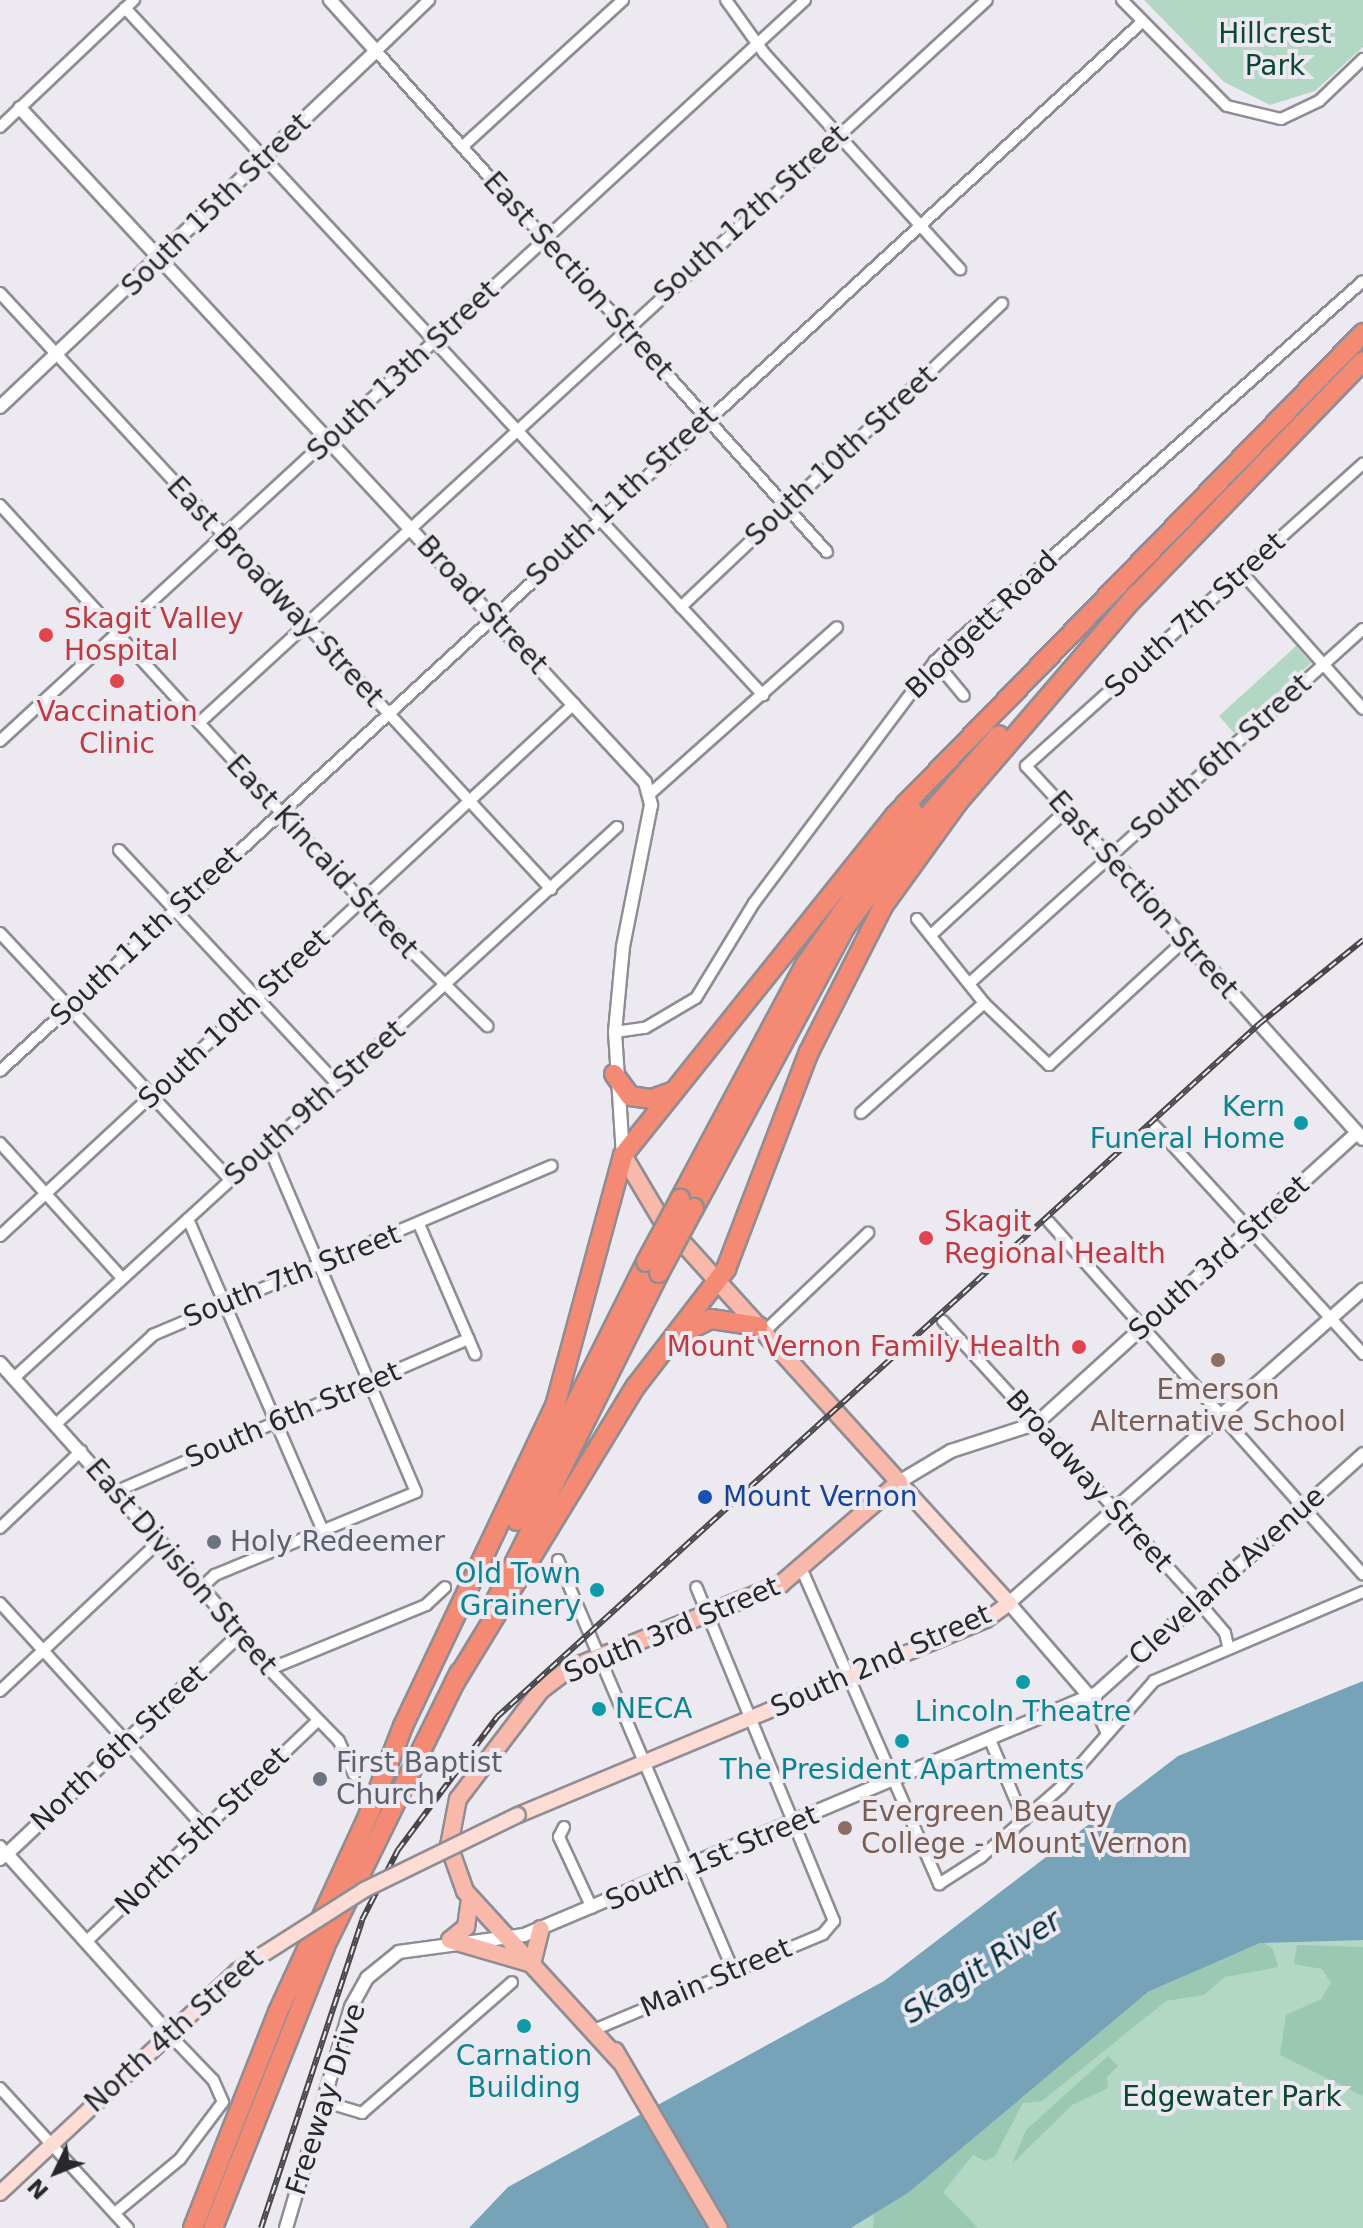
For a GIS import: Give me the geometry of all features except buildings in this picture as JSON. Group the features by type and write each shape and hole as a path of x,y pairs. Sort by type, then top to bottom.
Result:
{"highway":[{"path":"368,1816 403,1726 555,1406 623,1155 895,815 957,755 1363,333"},
{"path":"687,1204 846,926 934,809 1363,361"},
{"path":"455,1682 668,1343 718,1282 809,1052 883,906 958,802 1138,593"},
{"path":"193,2228 278,2012 368,1816 687,1204 805,965 957,755"},
{"path":"614,1074 630,1096 652,1099 673,1091"},
{"path":"213,2228 325,1946 653,1268"},
{"path":"668,1343 711,1319 761,1329"}],"main road":[{"path":"623,1155 651,1207 1009,1603"},
{"name":"South 3rd Street","path":"470,1898 449,1846 458,1799 541,1690 601,1657 802,1570 899,1482"},
{"name":"South 2nd Street","path":"364,1890 518,1815 986,1620 1009,1603"},
{"name":"North 4th Street","path":"0,2193 167,2032 237,1971 364,1890"},
{"path":"470,1898 622,2065"},
{"path":"450,1940 466,1927 470,1898"},
{"path":"532,1964 541,1929"},
{"path":"450,1940 532,1964"},
{"path":"572,2009 596,2029 622,2065 719,2228"}],"street":[{"path":"0,127 134,0"},
{"name":"East Section Street","path":"330,0 827,552"},
{"name":"South 15th Street","path":"0,407 159,260 429,0"},
{"path":"462,147 623,0"},
{"path":"726,0 839,134 960,269"},
{"name":"South 13th Street","path":"0,741 805,0"},
{"name":"South 12th Street","path":"199,723 987,0"},
{"path":"1122,0 1227,106 1281,119 1319,101 1363,59"},
{"path":"125,8 763,695"},
{"name":"South 11th Street","path":"0,1071 918,223 1142,22"},
{"name":"Broad Street","path":"20,108 574,704 651,793"},
{"name":"Blodgett Road","path":"615,1032 645,1028 696,998 754,903 935,661 1363,281"},
{"name":"East Broadway Street","path":"0,293 469,804 551,889"},
{"name":"South 10th Street","path":"681,607 1002,303"},
{"name":"South 7th Street","path":"1026,766 1363,464"},
{"name":"East Kincaid Street","path":"0,505 361,900 443,987 487,1026"},
{"path":"1242,573 1363,709"},
{"path":"623,1155 614,1074 615,1032 623,947 651,793 837,627"},
{"name":"South 6th Street","path":"972,981 1363,629"},
{"path":"935,661 964,696"},
{"name":"South 10th Street","path":"0,1236 574,704"},
{"name":"East Section Street","path":"1026,766 1361,1133"},
{"path":"931,935 1067,810"},
{"name":"South 9th Street","path":"14,1378 617,827"},
{"path":"119,850 337,1084"},
{"path":"917,919 972,981 984,1003 1049,1065 1184,941"},
{"path":"0,933 230,1180"},
{"path":"861,1113 984,1003"},
{"path":"1155,1126 1363,1354"},
{"name":"South 3rd Street","path":"899,1482 951,1451 1037,1423 1361,1133"},
{"path":"0,1143 122,1278"},
{"path":"202,1587 322,1528 416,1492 372,1381 268,1145"},
{"name":"South 7th Street","path":"56,1424 153,1335 223,1301 419,1224 552,1166"},
{"path":"188,1219 322,1528"},
{"path":"1049,1222 1363,1575"},
{"path":"419,1224 475,1354"},
{"path":"761,1329 868,1233"},
{"name":"South 2nd Street","path":"1009,1603 1118,1512 1363,1290"},
{"name":"Broadway Street","path":"943,1321 1198,1602 1228,1646"},
{"name":"South 6th Street","path":"117,1491 278,1425 469,1339"},
{"name":"East Division Street","path":"0,1363 233,1622 237,1636 339,1741 354,1775"},
{"path":"0,1528 81,1451"},
{"name":"Cleveland Avenue","path":"1090,1697 1363,1454"},
{"path":"0,1691 161,1540"},
{"path":"558,1560 733,1970"},
{"path":"802,1570 936,1883 981,1857 1024,1820 1106,1732 1170,1672 1363,1592"},
{"path":"270,1669 426,1605 445,1587"},
{"path":"696,1587 795,1823"},
{"path":"0,1603 206,1829"},
{"path":"1009,1603 1090,1697 1106,1732"},
{"name":"North 6th Street","path":"2,1853 237,1636"},
{"name":"South 1st Street","path":"508,1939 592,1908 1090,1697"},
{"name":"North 5th Street","path":"86,1942 318,1720"},
{"path":"990,1740 1024,1820"},
{"name":"Main Street","path":"596,2029 832,1924 795,1823"},
{"path":"564,1827 562,1845 592,1908"},
{"path":"2,1853 213,2080 223,2102 180,2159 116,2212"},
{"name":"Freeway Drive","path":"286,2228 351,2007 367,1978 399,1952 450,1940 508,1939"},
{"path":"322,2101 362,2113 512,1982"},
{"path":"0,2088 128,2228"}],"green space":[{"name":"Hillcrest Park","path":"1144,0 1363,0 1363,47 1315,91 1270,105 1224,82"},
{"path":"1296,646 1311,663 1234,733 1219,716"},
{"name":"Edgewater Park","path":"1363,1916 1363,2228 851,2228 908,2193 1109,2015 1236,1949"},
{"path":"1263,1942 1273,1949 1278,1967 1225,1977 1204,1995 1166,2001 1042,2101 1023,2103 995,2156 985,2161 973,2155 943,2192 978,2228 873,2228 874,2214 908,2193 1148,1992"},
{"path":"1297,1945 1363,1947 1363,2096 1280,2055 1286,2015 1321,1999 1331,1983 1322,1969 1294,1964"},
{"path":"1108,2056 1118,2066 1107,2077 1108,2088 1072,2105 1012,2164 1026,2130"}],"water":[{"name":"Skagit River","path":"1363,1681 1363,1940 1260,1943 1148,1992 908,2193 851,2228 469,2228 508,2187 884,1981 1178,1756"}],"railway":[{"path":"261,2228 362,1920 398,1850 497,1717 1259,1024 1363,940"}],"place":[{"name":"Skagit Valley Hospital","path":"46,635"},
{"name":"Vaccination Clinic","path":"117,681"},
{"name":"Kern Funeral Home","path":"1301,1123"},
{"name":"Skagit Regional Health","path":"926,1238"},
{"name":"Mount Vernon Family Health","path":"1079,1347"},
{"name":"Emerson Alternative School","path":"1218,1360"},
{"name":"Mount Vernon","path":"705,1497"},
{"name":"Holy Redeemer","path":"214,1542"},
{"name":"Old Town Grainery","path":"597,1590"},
{"name":"Lincoln Theatre","path":"1023,1682"},
{"name":"NECA","path":"599,1709"},
{"name":"The President Apartments","path":"902,1741"},
{"name":"First Baptist Church","path":"320,1779"},
{"name":"Evergreen Beauty College - Mount Vernon","path":"845,1828"},
{"name":"Carnation Building","path":"524,2026"}]}
